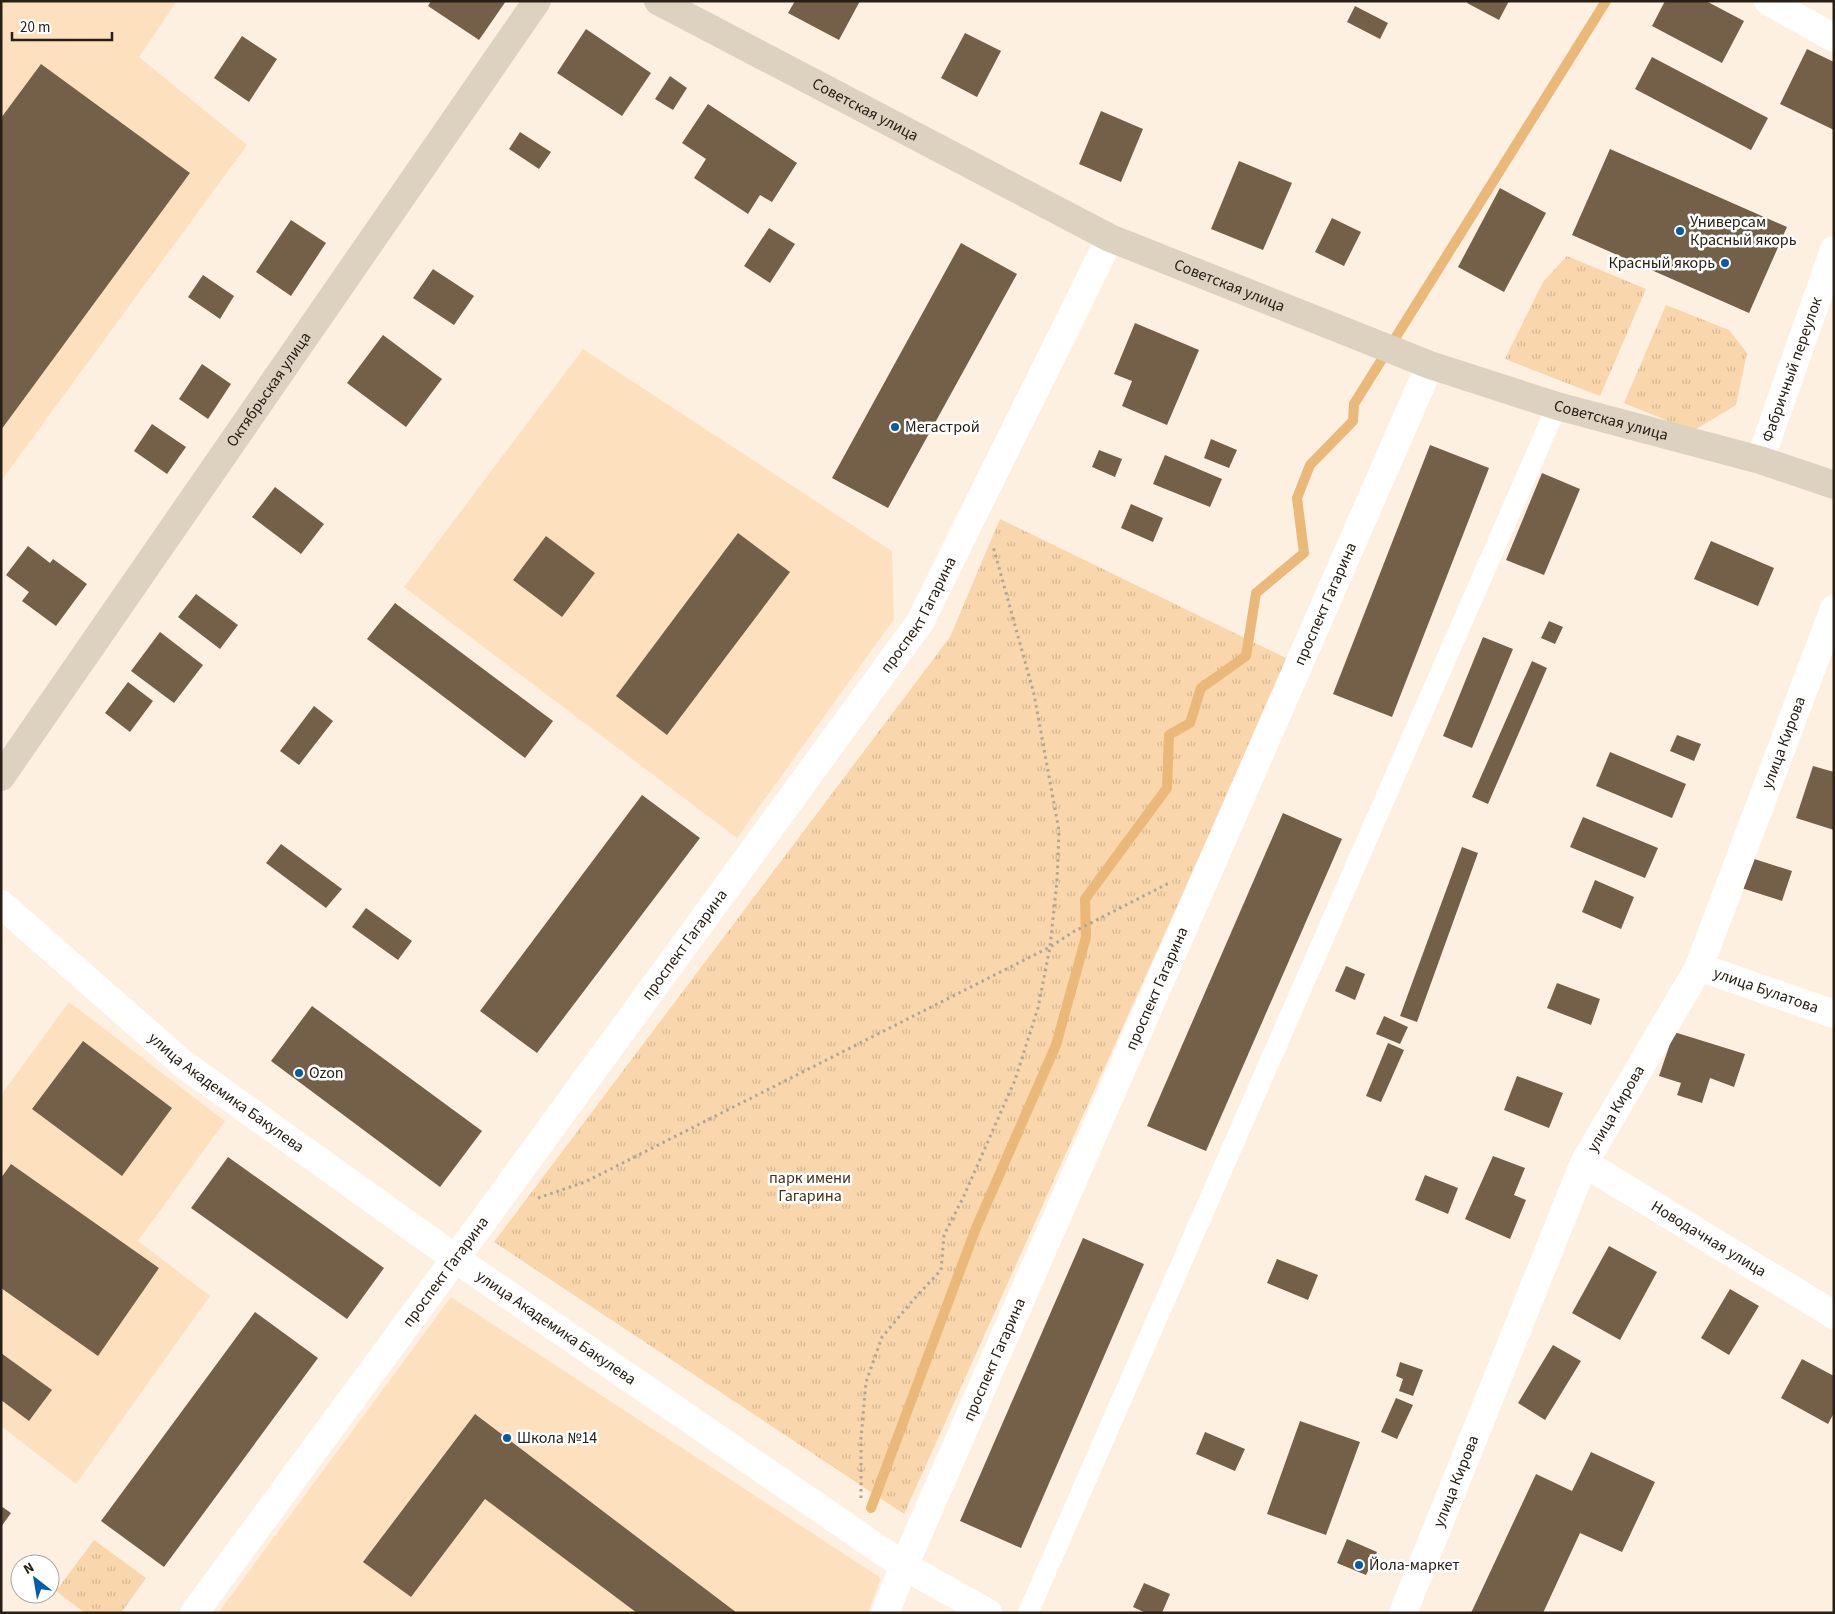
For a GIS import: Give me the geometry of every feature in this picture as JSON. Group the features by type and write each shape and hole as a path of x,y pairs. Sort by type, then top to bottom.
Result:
{"street":[{"name":"Октябрьская улица","path":"1,776 537,1"},
{"name":"Советская улица","path":"658,1 1110,238 1420,361 1558,406 1760,460 1834,485"},
{"path":"1768,1 1834,38"},
{"name":"проспект Гагарина","path":"194,1613 456,1259 920,622 1110,238"},
{"name":"Фабричный переулок","path":"1760,460 1834,250"},
{"name":"проспект Гагарина","path":"885,1613 1213,861 1420,361"},
{"name":"улица Кирова","path":"1403,1613 1584,1163 1699,967 1834,609"},
{"name":"улица Академика Бакулева","path":"1,904 182,1062 456,1259 904,1566 988,1613"},
{"name":"улица Булатова","path":"1699,967 1834,1014"},
{"name":"Новодачная улица","path":"1584,1163 1834,1315"}],"lane":[{"path":"1028,1613 1558,406"}],"path":[{"path":"860,1536 861,1438 866,1382 882,1337 941,1270 944,1235 963,1198 1016,1080 1038,1008 1050,947 1058,882 1060,831 1034,694 980,501"},
{"path":"531,1201 586,1182 1050,947 1114,910 1213,861"}],"shaded area":[{"path":"1,1 177,1 139,57 247,145 1,481"},
{"path":"583,349 892,551 894,619 737,838 404,587"},
{"path":"69,1002 225,1121 138,1241 210,1296 76,1484 1,1426 1,1095"},
{"name":"Школа №14","path":"451,1297 881,1578 868,1613 218,1613"}],"green space":[{"path":"1567,256 1646,289 1600,396 1505,359 1543,282"},
{"path":"1666,305 1729,330 1747,353 1736,405 1693,431 1624,403"},
{"name":"парк имени Гагарина","path":"1000,519 1288,659 904,1514 494,1242 950,637"},
{"path":"94,1540 146,1578 121,1613 85,1613 60,1594 60,1586"}],"building":[{"path":"431,1 506,1 479,40 428,6"},
{"path":"795,1 860,1 839,40 788,13"},
{"path":"1468,1 1509,1 1499,20 1467,3"},
{"path":"1665,1 1706,1 1744,21 1722,63 1652,26"},
{"path":"1355,6 1388,23 1380,39 1347,22"},
{"path":"586,29 651,73 622,116 557,73"},
{"path":"965,33 1001,51 977,97 941,78"},
{"path":"242,36 277,59 249,102 214,78"},
{"path":"1807,49 1834,62 1834,130 1780,104"},
{"path":"1652,57 1768,118 1751,150 1635,89"},
{"path":"41,64 190,173 1,430 1,118"},
{"path":"670,76 687,88 673,110 655,99"},
{"path":"708,104 797,163 772,202 760,195 748,214 694,178 706,159 682,143"},
{"path":"1101,111 1143,129 1121,182 1079,164"},
{"path":"520,132 551,152 539,169 509,149"},
{"name":"Универсам Красный якорь","path":"1610,149 1787,227 1749,313 1572,235"},
{"path":"1239,161 1292,183 1263,250 1211,229"},
{"path":"1500,188 1546,213 1504,292 1458,267"},
{"path":"1332,218 1361,232 1344,266 1315,252"},
{"path":"291,220 326,243 291,296 256,272"},
{"path":"769,228 795,244 770,283 744,266"},
{"path":"961,243 1017,274 888,508 832,478"},
{"path":"433,269 474,296 454,325 413,298"},
{"path":"203,275 234,296 220,319 188,297"},
{"path":"1135,323 1199,350 1167,425 1122,406 1132,381 1114,374"},
{"path":"383,335 442,379 406,427 347,383"},
{"path":"202,364 231,384 208,419 179,399"},
{"path":"152,424 186,447 167,474 134,451"},
{"path":"1211,439 1237,450 1229,468 1204,458"},
{"path":"1430,445 1489,468 1392,717 1333,694"},
{"path":"1099,450 1122,459 1115,477 1092,467"},
{"path":"1165,455 1222,479 1210,507 1153,484"},
{"path":"1542,473 1580,489 1544,575 1506,560"},
{"path":"275,487 324,524 301,554 252,517"},
{"path":"1131,504 1163,518 1153,542 1121,528"},
{"path":"738,533 790,572 667,735 616,696"},
{"path":"546,536 595,573 562,617 513,580"},
{"path":"1711,541 1774,568 1758,606 1694,579"},
{"path":"28,546 50,563 53,559 87,584 56,626 22,601 29,592 6,575"},
{"path":"196,594 238,625 220,649 178,617"},
{"path":"395,603 553,721 525,758 367,639"},
{"path":"1549,621 1563,627 1555,644 1541,638"},
{"path":"160,632 203,665 174,703 131,671"},
{"path":"1483,637 1513,649 1472,748 1443,736"},
{"path":"1532,661 1547,668 1488,804 1472,797"},
{"path":"128,682 153,701 130,732 105,713"},
{"path":"314,706 333,721 299,765 280,751"},
{"path":"1677,735 1701,744 1694,761 1670,751"},
{"path":"1610,752 1686,784 1672,818 1596,786"},
{"path":"1813,766 1834,772 1834,830 1796,818"},
{"path":"642,795 700,838 537,1053 480,1011"},
{"path":"1283,813 1342,839 1206,1151 1147,1126"},
{"path":"1583,817 1658,848 1645,878 1570,847"},
{"path":"281,844 342,889 326,908 266,863"},
{"path":"1462,847 1478,853 1417,1022 1400,1016"},
{"path":"1745,856 1792,871 1782,901 1735,886"},
{"path":"1595,880 1634,897 1621,929 1582,912"},
{"path":"366,908 412,941 398,960 352,927"},
{"path":"1346,966 1365,974 1355,1000 1335,991"},
{"path":"1557,983 1600,999 1591,1025 1547,1008"},
{"path":"312,1006 482,1131 440,1187 271,1061"},
{"path":"1384,1016 1408,1027 1400,1044 1376,1034"},
{"path":"1674,1032 1745,1054 1734,1087 1710,1078 1702,1103 1677,1095 1681,1083 1659,1076"},
{"path":"83,1041 172,1108 122,1176 32,1109"},
{"path":"1388,1043 1404,1050 1381,1102 1366,1096"},
{"path":"1517,1076 1563,1093 1549,1128 1504,1110"},
{"path":"1493,1156 1525,1168 1514,1195 1526,1200 1510,1239 1465,1219"},
{"path":"228,1157 384,1268 347,1319 191,1208"},
{"path":"11,1164 159,1268 98,1356 1,1288 1,1178"},
{"path":"1425,1175 1458,1188 1448,1214 1415,1200"},
{"path":"1083,1238 1144,1264 1021,1548 960,1521"},
{"path":"1609,1246 1657,1272 1620,1340 1572,1313"},
{"path":"1277,1259 1318,1275 1308,1300 1267,1283"},
{"path":"1730,1289 1759,1306 1729,1355 1701,1338"},
{"path":"255,1312 318,1358 164,1567 101,1521"},
{"path":"1553,1345 1581,1361 1545,1420 1518,1403"},
{"path":"1,1353 52,1390 29,1421 1,1400"},
{"path":"1802,1359 1834,1376 1834,1413 1828,1424 1781,1398"},
{"path":"1400,1362 1423,1370 1413,1396 1399,1391 1403,1379 1396,1376"},
{"path":"1396,1398 1413,1405 1397,1439 1381,1432"},
{"name":"Школа №14","path":"475,1414 737,1613 637,1613 485,1499 411,1597 363,1562"},
{"path":"1300,1421 1360,1442 1326,1535 1267,1514"},
{"path":"1205,1432 1245,1449 1235,1471 1196,1454"},
{"path":"1591,1452 1655,1482 1622,1552 1580,1533 1543,1613 1471,1613 1536,1474 1572,1491"},
{"path":"1,1506 11,1513 1,1527"},
{"path":"1347,1539 1377,1552 1366,1575 1337,1563"},
{"path":"1144,1583 1170,1594 1162,1613 1146,1613 1133,1607"}],"waterway":[{"path":"871,1508 976,1228 1056,1045 1086,937 1085,899 1167,788 1169,735 1190,723 1201,688 1246,656 1256,593 1304,553 1297,498 1310,465 1353,421 1354,404 1606,1"}],"place":[{"name":"Универсам Красный якорь","path":"1680,231"},
{"name":"Красный якорь","path":"1725,263"},
{"name":"Мегастрой","path":"895,427"},
{"name":"Ozon","path":"299,1073"},
{"name":"Школа №14","path":"507,1438"},
{"name":"Йола-маркет","path":"1359,1565"}]}
